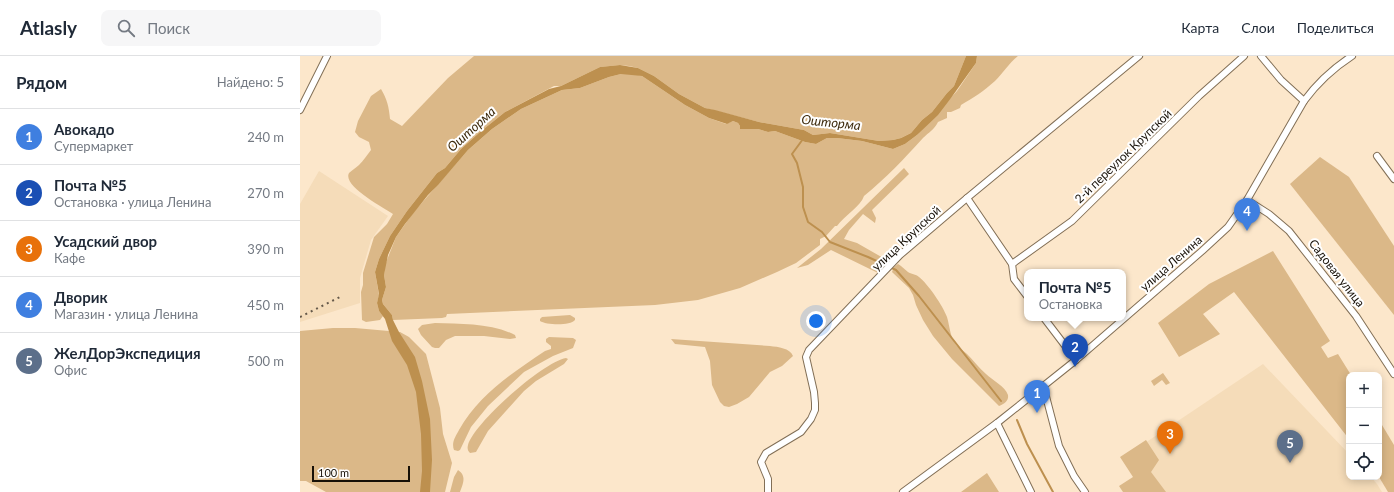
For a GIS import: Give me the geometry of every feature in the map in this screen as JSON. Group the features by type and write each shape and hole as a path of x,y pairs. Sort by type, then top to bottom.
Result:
{"street":[{"path":"300,110 327,56"},
{"name":"улица Крупской","path":"768,492 768,479 761,462 766,453 801,432 811,419 814,410 814,392 806,357 809,350 892,263 967,198 1138,56"},
{"name":"2-й переулок Крупской","path":"1012,264 1072,221 1199,96 1244,56"},
{"path":"1261,56 1281,80 1304,101"},
{"name":"улица Ленина","path":"1126,317 1228,227 1247,200 1304,101 1314,87 1327,74 1352,56"},
{"path":"1377,156 1394,179"},
{"path":"967,198 1012,264 1014,279 1024,292"},
{"name":"Садовая улица","path":"1247,200 1269,214 1289,231 1356,316 1394,374"},
{"path":"1046,321 1076,360"},
{"name":"улица Ленина","path":"904,492 997,423 1076,360 1121,321"},
{"path":"1043,385 1059,446 1074,476 1085,492"},
{"path":"997,423 1031,492"}],"shaded area":[{"path":"474,56 966,56 954,86 932,112 922,120 911,133 893,140 879,141 830,133 813,135 804,130 759,122 705,108 679,94 654,76 638,68 629,66 620,65 600,67 561,86 554,86 505,112 461,149 445,168 437,173 407,211 390,236 379,259 375,272 379,295 377,303 379,311 383,316 380,320 366,322 362,320 361,292 363,285 363,273 374,237 387,224 393,214 357,190 349,178 349,173 359,165 371,150 369,142 359,137 355,132 358,121 371,96 381,89 385,96 390,119 402,126 448,78"},
{"path":"966,56 977,56 976,63 938,115 917,135 905,144 893,149 862,141 837,138 827,138 816,144 805,142 775,131 768,132 758,129 740,129 738,123 733,121 727,124 709,118 685,105 642,76 621,74 580,88 562,90 521,109 492,129 468,150 428,195 405,224 396,237 388,255 384,275 386,287 382,300 383,304 392,315 399,332 415,357 430,419 432,460 430,492 420,492 422,471 421,434 416,392 407,365 392,341 385,319 379,311 377,303 379,294 375,272 379,259 390,236 407,211 437,173 445,168 461,149 505,112 549,89 561,86 600,67 620,65 638,68 654,76 679,94 705,108 759,122 804,130 813,135 830,133 879,141 893,140 911,133 922,120 932,112 954,86"},
{"path":"977,56 1018,56 987,88 961,105 960,108 947,112 947,118 938,122 880,183 864,196 856,207 837,226 835,226 826,236 820,239 820,245 796,263 740,288 698,300 655,305 447,314 446,317 442,318 393,320 392,315 383,304 382,300 386,287 384,275 385,265 396,237 413,213 468,150 492,129 521,109 562,90 580,88 621,74 634,74 642,76 685,105 709,118 726,124 733,121 738,123 741,129 758,129 768,132 775,131 805,142 816,144 827,138 837,138 862,141 893,149 905,144 917,135 957,91 976,63"},
{"path":"1320,157 1349,177 1394,246 1394,315 1290,184"},
{"path":"904,168 909,174 872,210 876,218 875,223 863,214 849,230 844,239 857,243 885,259 878,273 831,250 808,265 797,268 821,249"},
{"path":"319,171 388,216 371,240 360,278 360,303 300,322 300,204"},
{"path":"1273,251 1330,341 1321,347 1328,358 1338,354 1349,372 1346,372 1346,435 1234,292 1203,314 1220,334 1179,357 1158,323 1209,284"},
{"path":"898,264 908,272 918,276 931,290 945,312 955,343 983,372 1004,389 1008,395 1007,401 999,406 952,359 933,336 923,320 909,288 892,272 894,267"},
{"path":"570,315 575,318 575,320 563,324 552,324 540,321 542,317"},
{"path":"435,323 486,326 506,331 515,335 516,338 455,336 446,340 439,348 435,348 432,347 421,335 418,329 422,325"},
{"path":"355,328 400,332 409,337 426,354 440,408 443,434 452,463 445,492 326,492 306,481 300,481 300,331"},
{"path":"549,337 573,338 576,340 573,348 553,356 524,372 488,406 471,427 460,450 454,450 453,442 455,437 467,417 476,406 486,395 509,376 545,351 551,349 551,346 546,342 546,339"},
{"path":"671,339 770,346 783,348 789,351 793,356 782,366 770,372 749,397 729,407 724,406 720,402 712,385 710,361 705,347 675,344"},
{"path":"566,358 568,359 564,364 536,381 524,391 488,431 476,452 470,453 468,450 468,445 473,435 496,409 526,381 555,362"},
{"path":"1263,364 1346,451 1346,480 1374,480 1382,492 1164,492 1133,451"},
{"path":"1163,373 1170,383 1166,385 1162,380 1154,386 1151,381"},
{"path":"1382,425 1394,445 1394,492 1388,492 1381,480"},
{"path":"1146,440 1159,460 1151,472 1166,492 1123,492 1119,486 1133,477 1120,457"},
{"path":"458,470 463,475 463,483 460,492 450,492 454,477"},
{"path":"987,473 999,492 961,492"}],"waterway":[{"path":"803,139 792,154 797,163 803,187 803,207 808,222 822,232 830,242 896,270 919,296 1001,401"},
{"path":"1017,420 1027,444 1053,492"}],"railway":[{"path":"300,317 340,297"}],"place":[{"name":"Дворик","path":"1247,231"},
{"name":"Почта №5","path":"1075,367"},
{"name":"Авокадо","path":"1037,413"},
{"name":"Усадский двор","path":"1170,454"},
{"name":"ЖелДорЭкспедиция","path":"1290,463"}],"water label":[{"name":"Ошторма","path":"831,122"},
{"name":"Ошторма","path":"471,129"}]}
